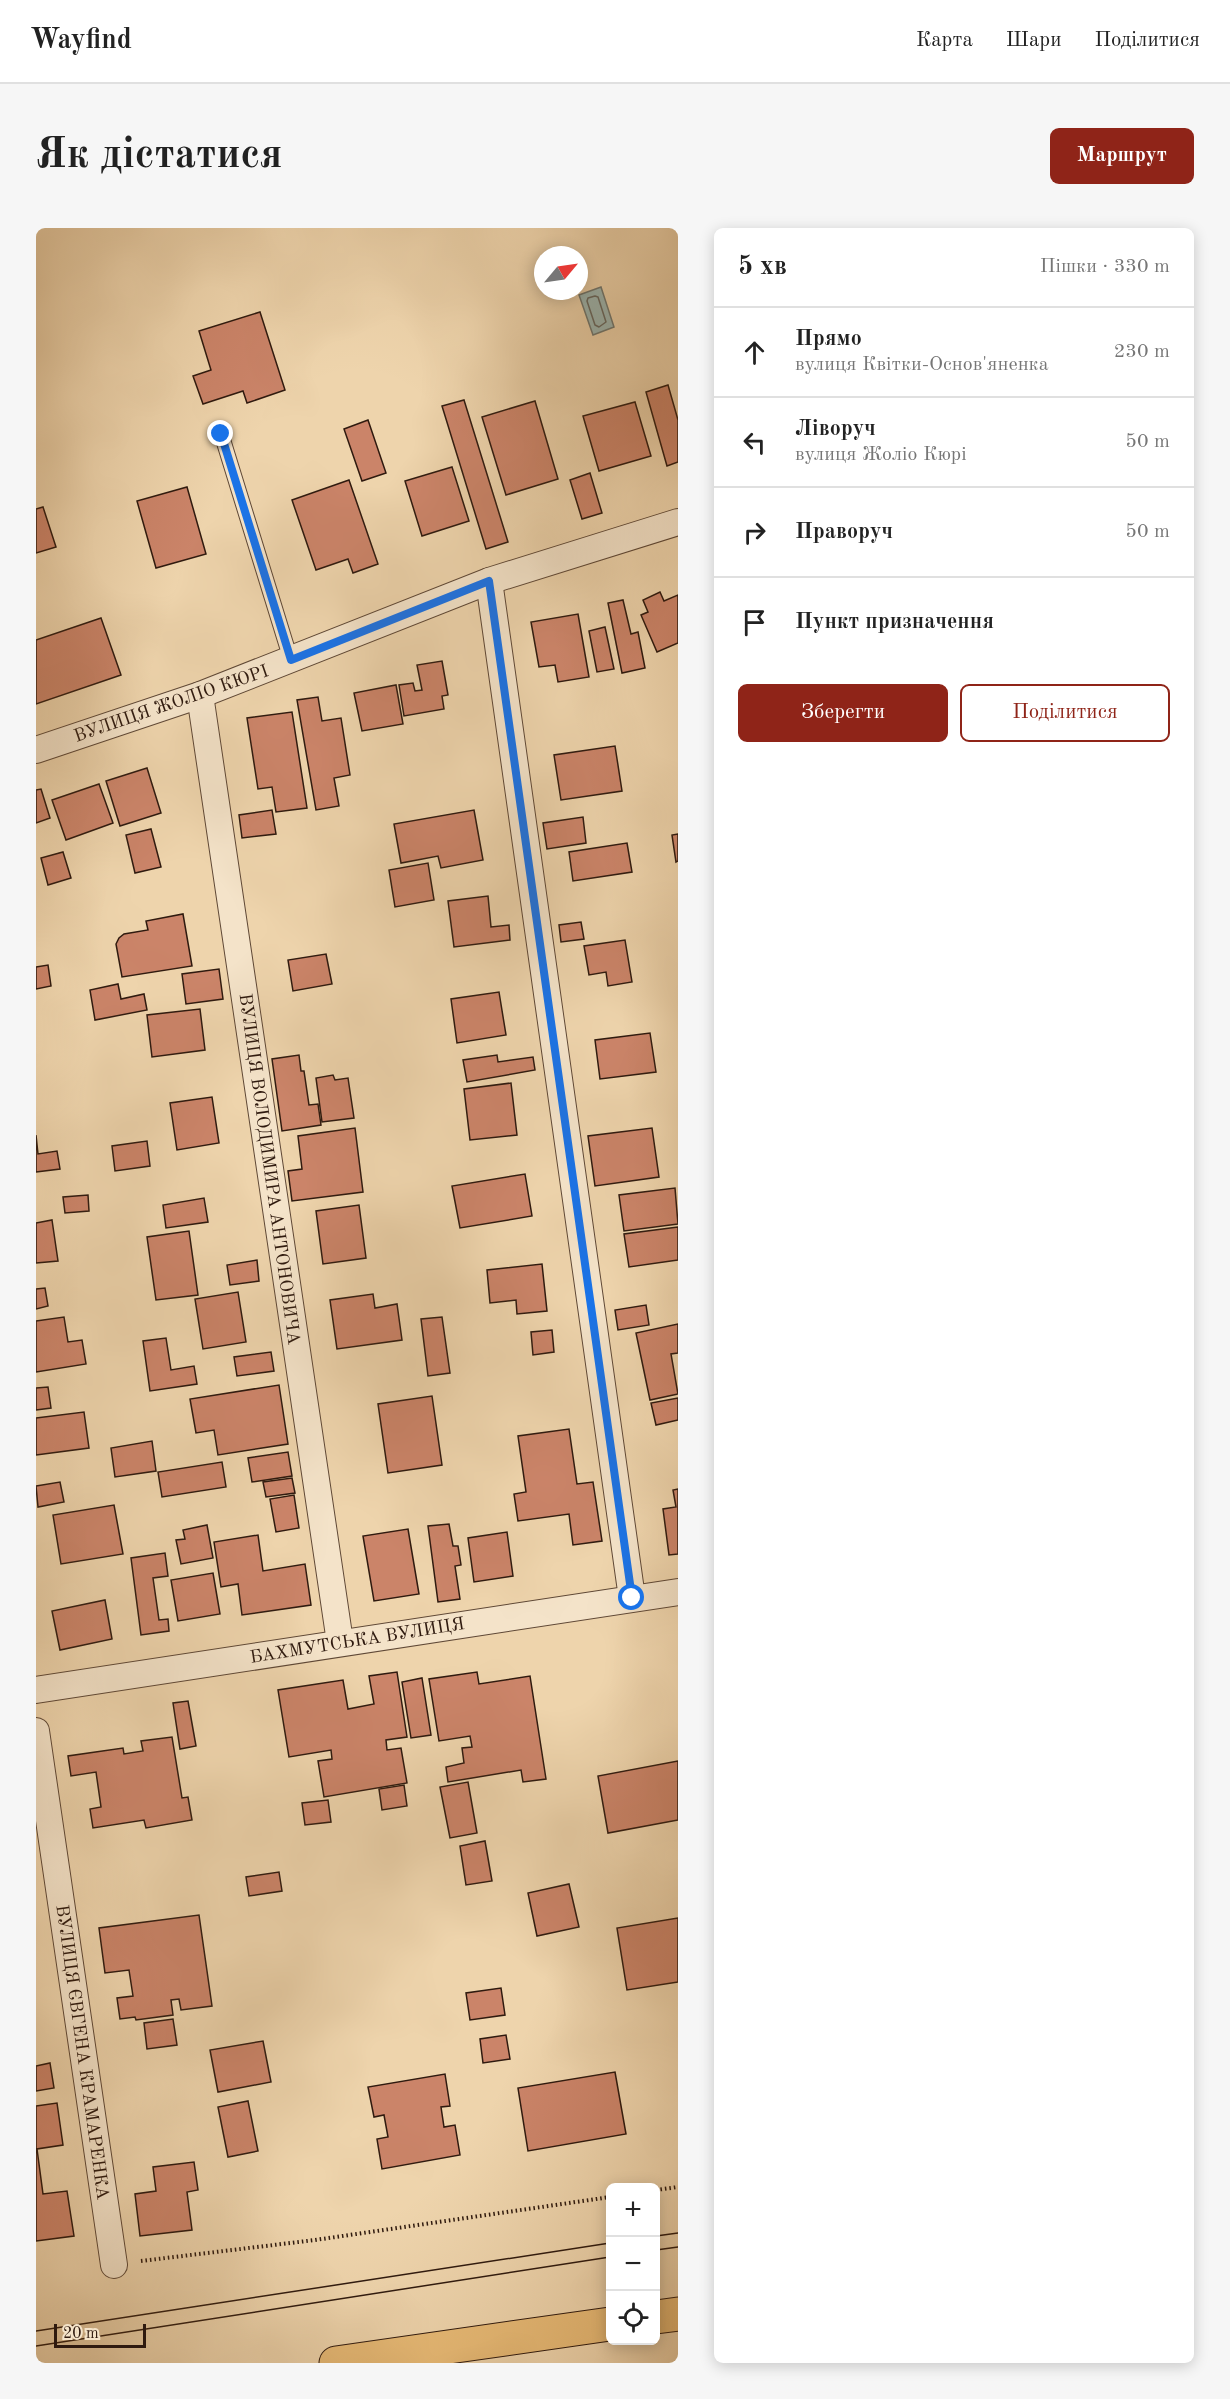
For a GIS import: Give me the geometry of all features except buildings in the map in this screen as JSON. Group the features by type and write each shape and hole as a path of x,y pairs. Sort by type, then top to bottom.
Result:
{"main road":[{"path":"660,2316 678,2314"},
{"path":"336,2363 606,2325"}],"street":[{"name":"ВУЛИЦЯ ЖОЛІО КЮРІ","path":"36,750 200,695 489,581 678,522"},
{"path":"489,581 632,1598"},
{"name":"ВУЛИЦЯ ВОЛОДИМИРА АНТОНОВИЧА","path":"200,695 340,1642"},
{"name":"БАХМУТСЬКА ВУЛИЦЯ","path":"36,1690 678,1592"},
{"name":"ВУЛИЦЯ ЄВГЕНА КРАМАРЕНКА","path":"36,1731 114,2265"}],"lane":[{"path":"221,434 291,660"}],"path":[{"path":"660,2189 678,2187"},
{"path":"114,2265 315,2240 606,2198"}],"water":[{"path":"601,287 614,327 593,335 581,300 588,300 588,292"}],"tram line":[{"path":"660,2235 678,2233"},
{"path":"36,2331 606,2244"},
{"path":"660,2249 678,2247"},
{"path":"36,2346 606,2258"}],"route":[{"path":"221,434 291,660 489,581 632,1598"}]}
